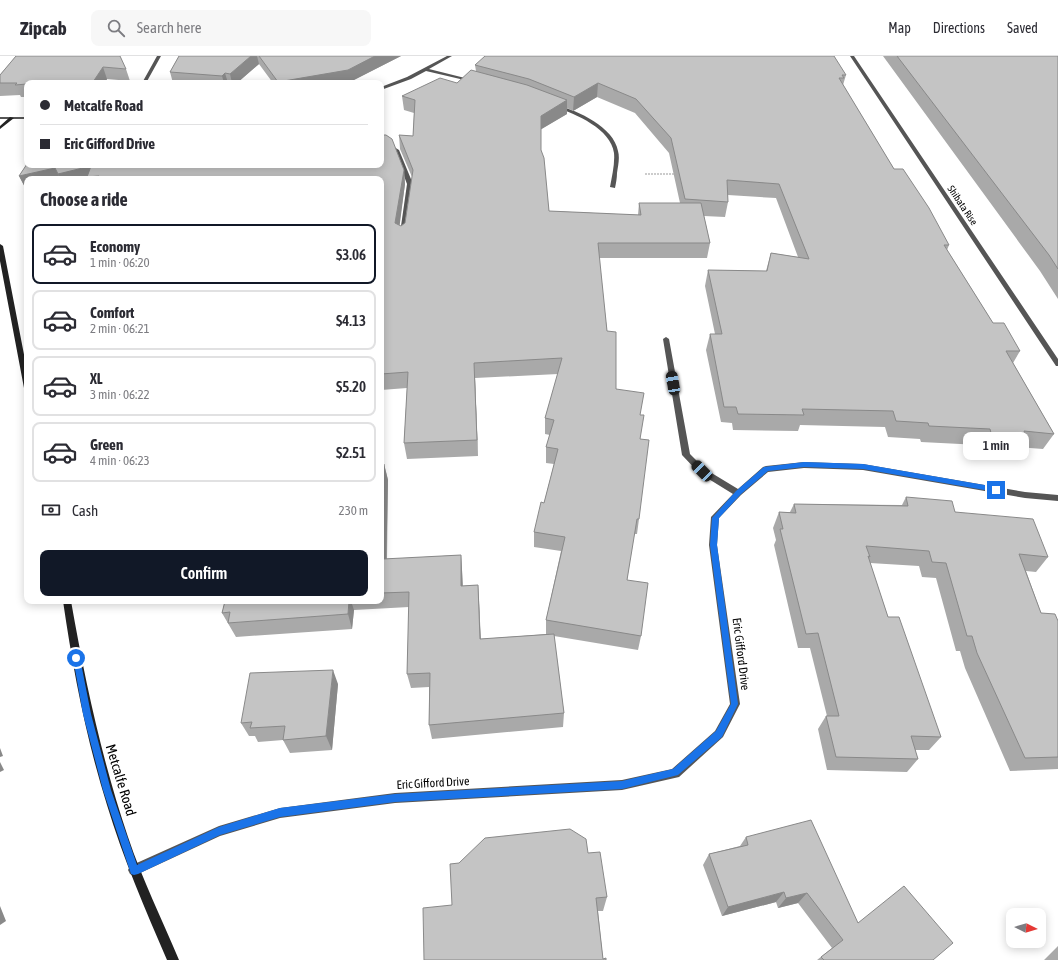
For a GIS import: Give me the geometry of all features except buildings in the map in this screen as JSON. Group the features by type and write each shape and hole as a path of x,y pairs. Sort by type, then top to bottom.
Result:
{"street":[{"path":"146,80 159,56"},
{"path":"384,88 450,56"},
{"name":"Shibata Rise","path":"852,56 1058,364"},
{"path":"425,69 473,82"},
{"path":"549,103 570,110 608,135 616,151 613,187"},
{"path":"0,118 24,118"},
{"path":"0,128 12,118"},
{"path":"384,142 397,151 410,184 402,238"},
{"path":"0,246 24,372"},
{"path":"666,339 686,456 702,471 738,492"},
{"name":"Eric Gifford Drive","path":"134,870 219,831 280,813 395,798 622,785 675,773 719,734 734,704 713,545 715,518 738,492 766,469 804,465 863,467 1025,495 1058,498"},
{"name":"Metcalfe Road","path":"68,604 87,714 107,790 134,870 174,960"}],"path":[{"path":"645,174 682,174"}],"route":[{"path":"76,658 87,714 107,790 134,870 219,831 280,813 395,798 622,785 675,773 719,734 734,704 728,649 713,545 715,518 738,492 766,469 804,465 863,467 996,490"}]}
